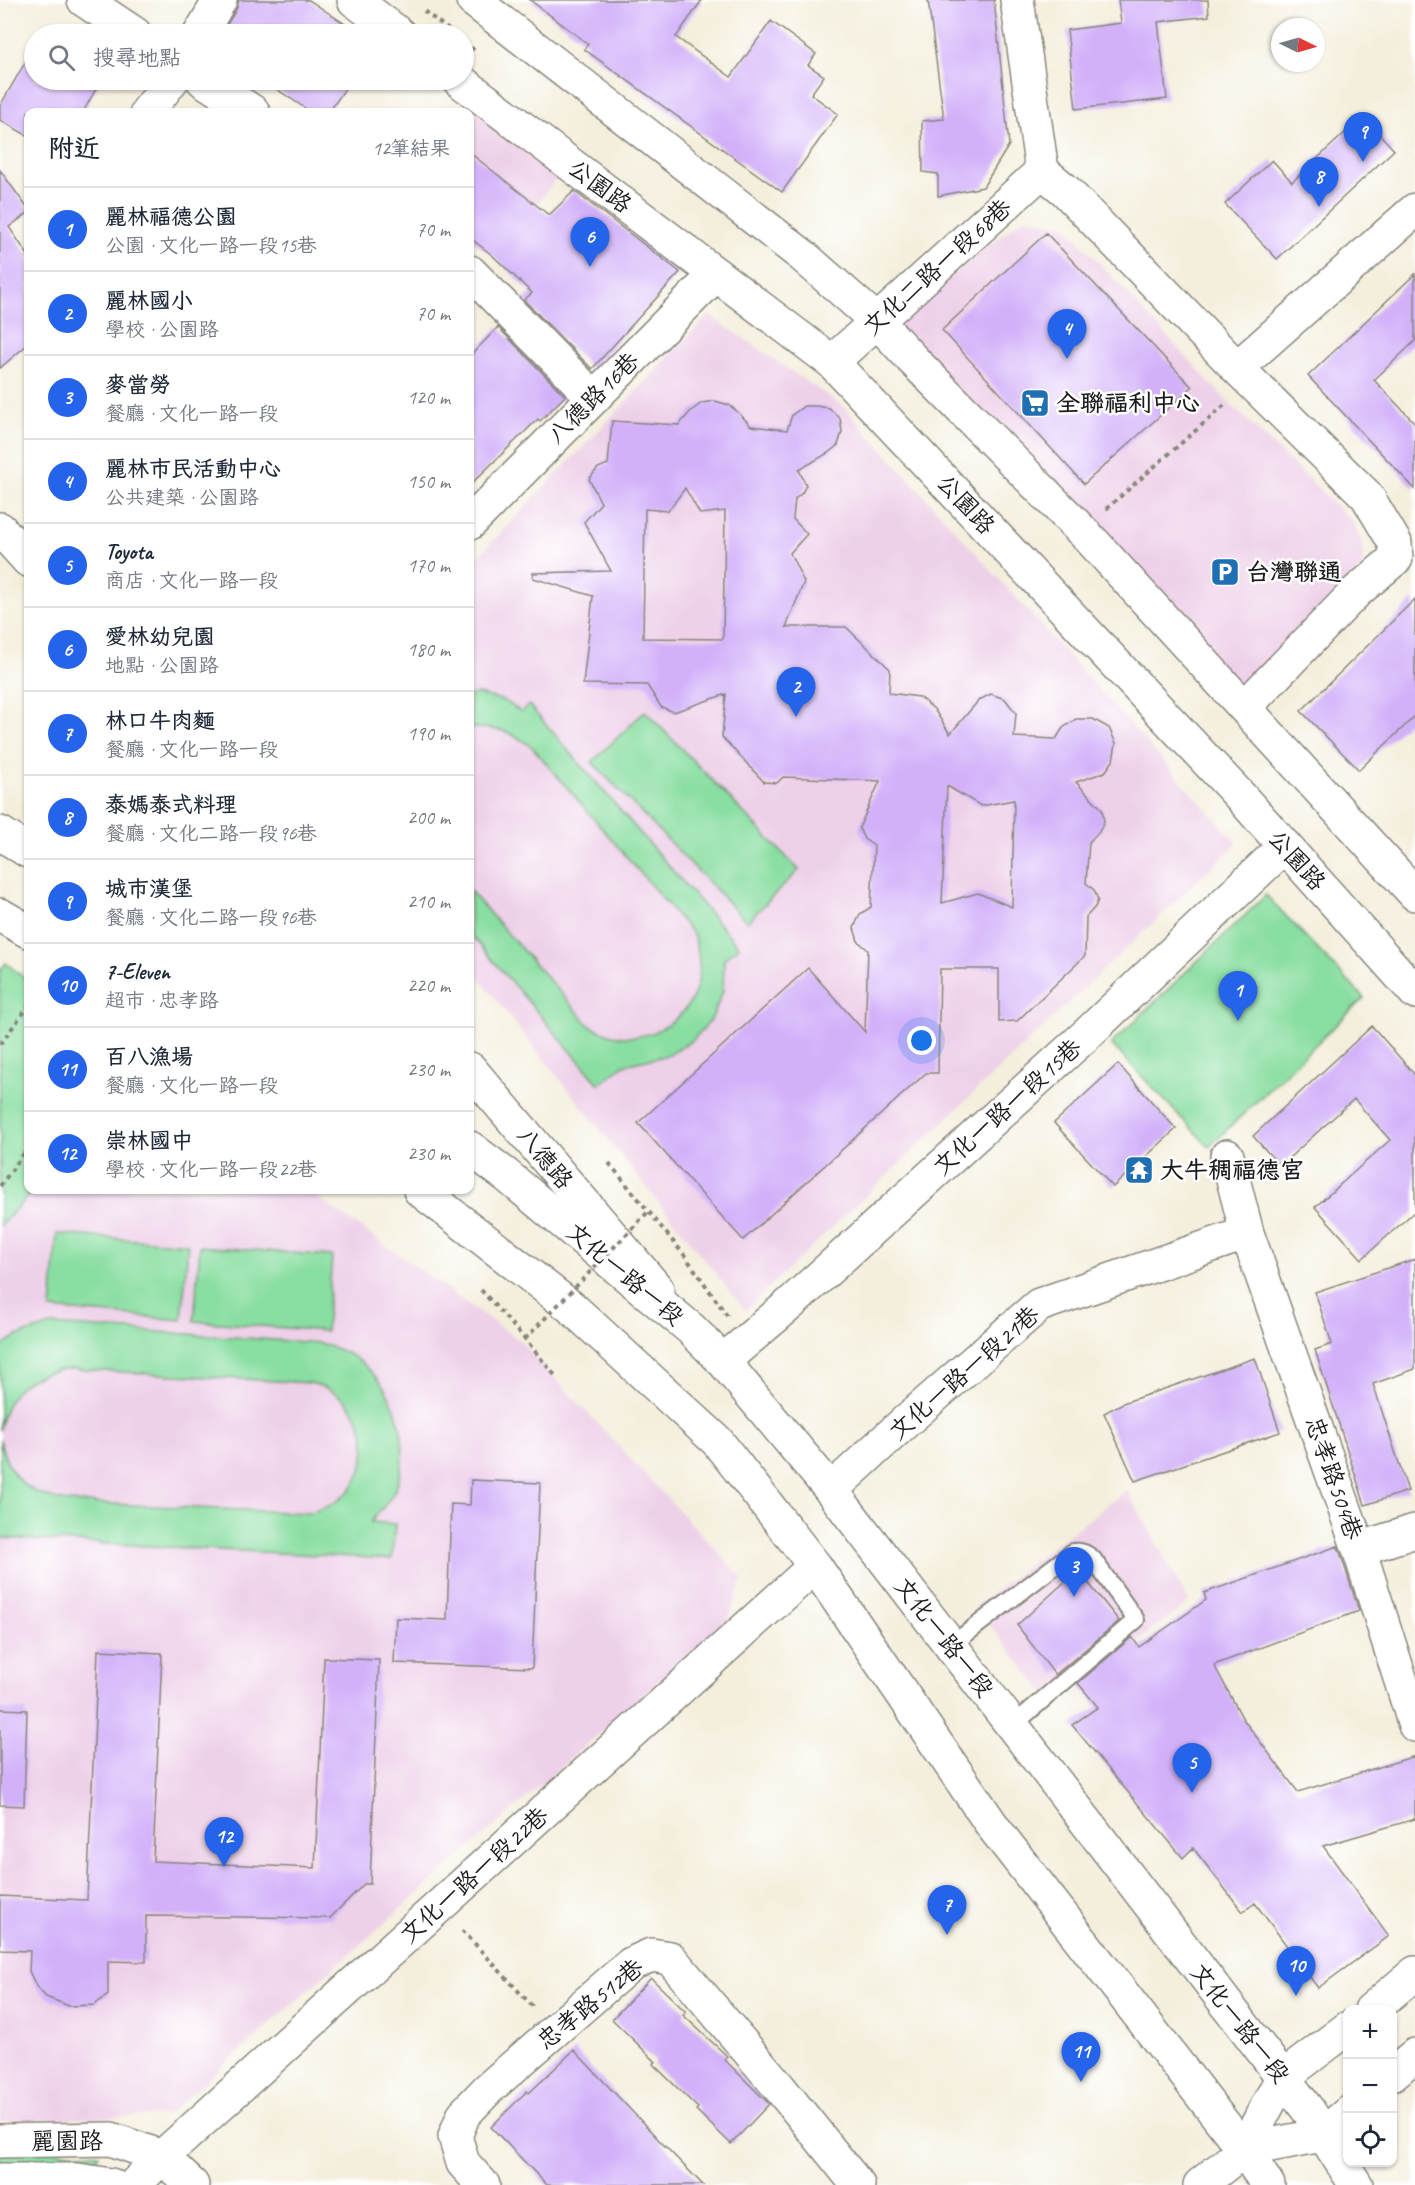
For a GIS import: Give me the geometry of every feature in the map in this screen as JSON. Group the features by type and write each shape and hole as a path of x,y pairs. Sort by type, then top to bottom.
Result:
{"street":[{"path":"84,0 120,24"},
{"path":"206,24 220,0"},
{"path":"354,0 386,24"},
{"path":"473,0 803,256 878,322 1081,530 1415,894"},
{"path":"1017,0 1042,171 1065,190 1237,368 1367,496 1405,545 1395,558 1356,592 1245,707"},
{"path":"150,108 164,90"},
{"path":"219,90 247,108"},
{"name":"公園路","path":"472,90 832,362 1232,788 1415,992"},
{"name":"文化二路一段68巷","path":"832,362 1042,171"},
{"path":"1237,368 1415,210"},
{"name":"八德路16巷","path":"474,519 716,274"},
{"path":"474,276 594,398"},
{"path":"0,529 24,556"},
{"path":"0,833 24,848"},
{"name":"文化一路一段15巷","path":"723,1360 790,1304 1085,1036 1285,846"},
{"path":"0,915 24,929"},
{"name":"八德路","path":"474,1074 691,1329"},
{"name":"文化一路一段","path":"474,1151 691,1329 723,1360 831,1490 1308,2110 1356,2185"},
{"name":"忠孝路504巷","path":"1227,1156 1247,1233 1359,1550 1415,1725"},
{"path":"425,1194 571,1307 717,1441 815,1566 994,1828 1244,2150 1268,2185"},
{"name":"文化一路一段21巷","path":"831,1490 1039,1305 1247,1233"},
{"path":"1359,1550 1415,1531"},
{"name":"文化一路一段22巷","path":"134,2185 162,2157 815,1566"},
{"name":"忠孝路512巷","path":"483,2185 463,2163 455,2136 464,2114 488,2089 631,1964 651,1955 670,1958 858,2185"},
{"path":"1377,2005 1415,1973"},
{"path":"1200,2185 1244,2150 1282,2078 1343,2031"},
{"path":"1397,2070 1415,2055"},
{"path":"1244,2150 1322,2135 1343,2117"},
{"name":"麗園路","path":"0,2141 111,2139 162,2157 192,2185"},
{"name":"麗園路","path":"0,2180 78,2180 111,2185"}],"lane":[{"path":"950,1646 1073,1552 1079,1551 1093,1559 1136,1620 1012,1725"}],"path":[{"path":"418,7 441,24"},
{"path":"1081,530 1228,402 1237,368"},
{"path":"0,1044 24,1012"},
{"path":"0,1186 24,1153"},
{"path":"609,1163 685,1256"},
{"path":"525,1339 648,1212"},
{"path":"481,1290 557,1378"},
{"path":"439,1906 555,2030"}],"shaded area":[{"path":"474,108 559,175 495,258 474,241"},
{"path":"1024,218 1064,225 1228,402 1353,522 1361,541 1363,565 1250,699 893,322"},
{"path":"709,315 844,407 1237,843 745,1310 474,972 474,561"},
{"path":"30,1194 313,1194 520,1341 742,1578 729,1619 167,2115 0,2121 0,1226"},
{"path":"1127,1490 1189,1602 1054,1704 975,1607"}],"green space":[{"path":"474,694 505,701 521,712 529,705 739,947 724,959 723,991 711,1020 693,1040 669,1055 624,1065 599,1084 474,939 474,896 590,1026 612,1035 641,1036 669,1024 689,1004 696,990 699,976 699,960 693,934 533,748 504,731 474,728"},
{"path":"645,711 799,870 747,922 592,762"},
{"path":"1266,895 1364,998 1209,1147 1111,1044"},
{"path":"6,963 24,978 24,1194 30,1194 0,1226 0,970"},
{"path":"57,1234 188,1244 182,1320 51,1309"},
{"path":"200,1246 332,1256 326,1331 194,1321"},
{"path":"52,1325 320,1343 354,1357 381,1383 397,1416 401,1434 403,1452 396,1488 371,1522 395,1524 392,1559 0,1538 0,1439 8,1465 22,1482 41,1494 67,1502 308,1513 328,1506 346,1494 362,1467 365,1452 364,1438 355,1413 337,1394 310,1383 70,1369 56,1371 32,1379 14,1393 3,1416 0,1430 0,1348 17,1336"},
{"path":"0,2148 99,2154 96,2160 88,2162 0,2165"}],"building":[{"path":"239,0 309,0 345,24 227,24"},
{"path":"530,0 702,0 676,37 731,77 771,21 816,54 808,65 824,76 811,94 838,114 782,192 584,49 588,44"},
{"path":"928,0 994,0 1009,145 983,187 938,196 938,174 923,172 922,121 944,119"},
{"path":"1118,0 1208,0 1209,16 1158,22 1167,99 1076,109 1067,30 1121,23"},
{"path":"24,64 24,90 95,90 85,108 24,108 24,134 0,120 0,106"},
{"path":"278,90 344,90 332,108 305,108"},
{"path":"1363,116 1394,150 1277,259 1225,204 1272,160 1292,182"},
{"path":"474,156 549,215 574,191 680,272 592,369 524,300 532,293 474,241"},
{"path":"0,170 24,203 24,216 9,227 24,249 24,347 0,368"},
{"path":"1046,233 1192,387 1084,484 942,330"},
{"path":"1415,274 1415,341 1374,380 1415,423 1415,489 1308,376"},
{"path":"498,327 565,396 474,481 474,352"},
{"path":"715,401 729,405 751,426 787,430 792,415 804,406 829,408 840,418 842,432 838,445 799,470 806,485 795,499 793,519 807,534 790,553 804,582 786,627 846,627 890,669 889,693 919,697 934,709 950,734 979,700 991,694 1005,699 1016,713 1014,737 1056,739 1063,728 1076,719 1093,719 1109,728 1116,743 1113,761 1105,772 1076,782 1102,809 1104,822 1099,832 1089,842 1086,883 1094,890 1098,900 1086,917 1085,956 1017,1021 999,1022 999,969 940,969 938,1073 926,1073 743,1240 638,1123 808,968 865,1032 868,950 858,941 854,928 860,914 871,907 874,846 864,839 859,828 880,781 783,777 777,783 764,782 722,737 726,694 674,712 661,707 647,685 583,684 593,596 533,578 533,573 611,571 584,522 601,503 589,479 598,468 608,464 612,421 679,425 691,411 702,403","holes":["685,488 700,514 725,511 723,639 643,638 645,509 668,511","947,786 981,806 1014,800 1012,907 978,893 942,903"]},
{"path":"1415,599 1415,716 1359,770 1301,711"},
{"path":"1372,1026 1415,1075 1415,1211 1362,1259 1315,1207 1390,1140 1354,1099 1280,1166 1253,1136"},
{"path":"1118,1064 1176,1129 1113,1187 1054,1123"},
{"path":"1415,1259 1415,1369 1373,1384 1408,1491 1365,1505 1315,1350 1332,1344 1315,1292"},
{"path":"1255,1358 1280,1432 1135,1481 1104,1413 1123,1403"},
{"path":"471,1480 540,1483 532,1668 394,1663 396,1618 447,1620 451,1504 470,1505"},
{"path":"1338,1546 1359,1611 1214,1665 1243,1719 1298,1792 1415,1756 1415,1819 1323,1846 1389,1936 1318,1988 1255,1903 1243,1912 1193,1848 1183,1858 1072,1725 1098,1707 1078,1683 1132,1637 1139,1647 1206,1600 1204,1593"},
{"path":"1078,1570 1119,1621 1055,1675 1017,1625"},
{"path":"98,1650 162,1653 153,1861 315,1868 324,1658 379,1660 370,1884 364,1884 330,1918 146,1916 146,1962 108,1961 108,1995 94,2005 69,2006 46,1997 36,1986 29,1971 30,1951 0,1950 0,1896 87,1900"},
{"path":"0,1709 27,1710 24,1806 0,1805"},
{"path":"651,1978 686,2012 683,2015 728,2057 725,2060 769,2104 731,2144 653,2064 656,2062 612,2019"},
{"path":"574,2050 703,2185 547,2185 491,2127 527,2091 529,2093"}],"place":[{"name":"城市漢堡","path":"1363,162"},
{"name":"泰媽泰式料理","path":"1319,207"},
{"name":"愛林幼兒園","path":"590,267"},
{"name":"麗林市民活動中心","path":"1067,359"},
{"name":"全聯福利中心","path":"1035,403"},
{"name":"台灣聯通","path":"1225,572"},
{"name":"麗林國小","path":"796,717"},
{"name":"麗林福德公園","path":"1238,1021"},
{"name":"大牛稠福德宮","path":"1139,1170"},
{"name":"麥當勞","path":"1074,1597"},
{"name":"Toyota","path":"1192,1793"},
{"name":"崇林國中","path":"224,1867"},
{"name":"林口牛肉麵","path":"947,1935"},
{"name":"7-Eleven","path":"1296,1996"},
{"name":"百八漁場","path":"1081,2082"}]}
